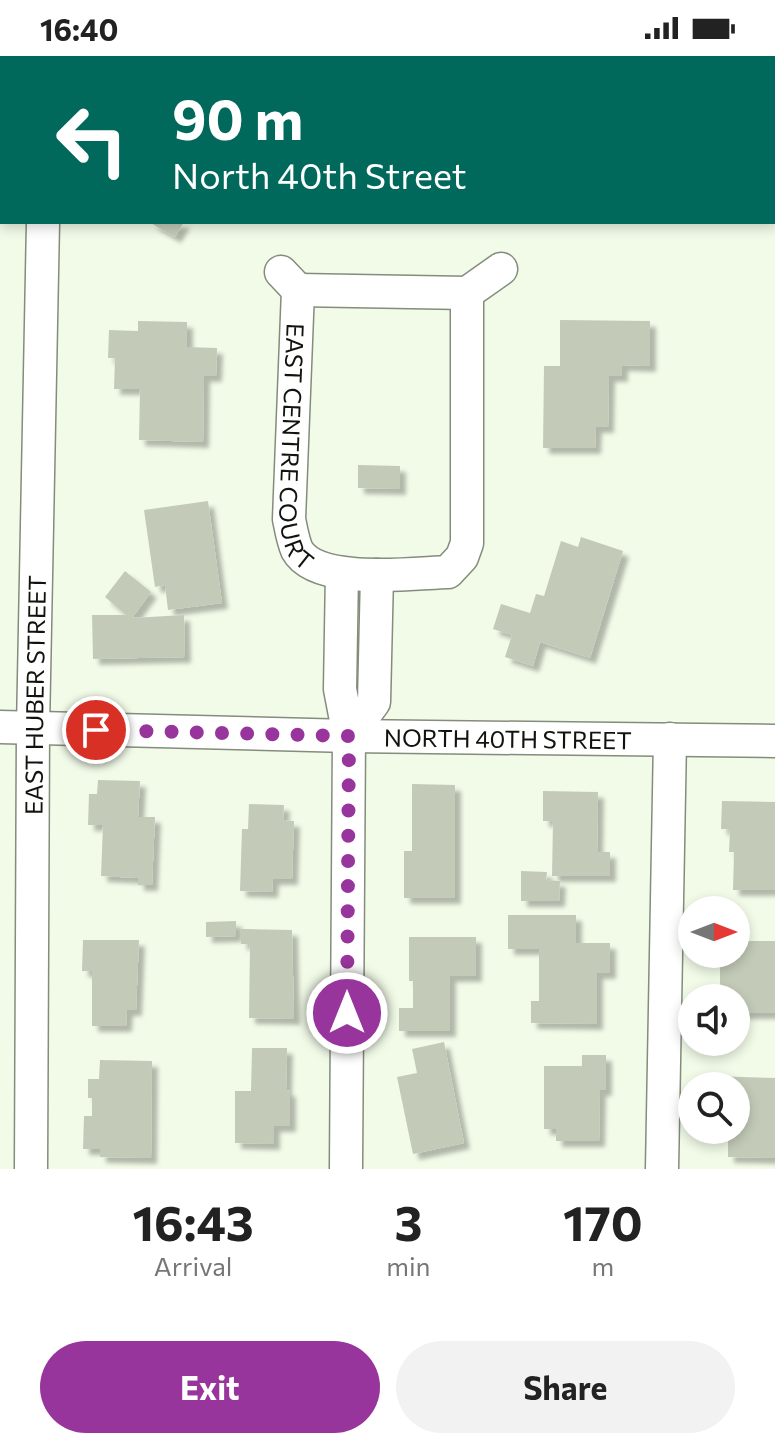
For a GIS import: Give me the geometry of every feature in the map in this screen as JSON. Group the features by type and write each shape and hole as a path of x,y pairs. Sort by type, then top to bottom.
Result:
{"street":[{"name":"EAST HUBER STREET","path":"31,1169 33,728 43,224"},
{"path":"467,293 501,269"},
{"name":"EAST CENTRE COURT","path":"289,281 467,293 467,543 462,557 448,572 377,575 342,573 318,567 298,553 289,519 289,281"},
{"name":"EAST CENTRE COURT","path":"342,573 340,689 349,736 346,1167"},
{"path":"349,736 374,702 377,575"},
{"path":"341,627 376,628"},
{"name":"NORTH 40TH STREET","path":"0,727 349,736 775,741"},
{"path":"662,1169 670,739"}],"building":[{"path":"152,224 183,224 175,237"},
{"path":"560,320 650,321 650,366 622,365 622,376 609,376 608,427 596,427 595,448 543,448 544,366 560,366"},
{"path":"138,321 187,322 187,347 217,348 216,376 204,376 203,442 139,440 140,389 114,389 115,358 108,358 109,330 138,331"},
{"path":"358,465 400,466 400,489 358,488"},
{"path":"208,501 222,603 168,610 165,585 155,587 144,510"},
{"path":"581,537 623,551 590,658 540,642 533,666 505,657 512,635 493,629 501,604 530,613 536,594 544,596 561,541 578,547"},
{"path":"125,571 151,592 132,618 184,615 185,657 93,659 92,615 126,615 105,597"},
{"path":"98,780 140,781 138,817 155,817 152,885 138,885 138,878 101,876 103,825 88,825 89,794 97,794"},
{"path":"412,784 455,785 455,898 404,898 404,851 412,851"},
{"path":"543,791 598,792 597,852 610,852 610,876 552,876 553,821 543,821"},
{"path":"722,801 775,802 775,890 733,890 734,852 729,852 730,829 721,829"},
{"path":"249,804 284,805 283,820 294,821 292,879 273,879 272,892 240,891 242,829 248,829"},
{"path":"521,871 547,872 546,880 560,881 559,901 521,901"},
{"path":"508,915 576,915 576,943 610,943 610,973 597,973 597,1024 531,1023 531,1001 539,1001 539,949 508,949"},
{"path":"236,921 236,936 206,937 206,922"},
{"path":"241,929 292,930 294,1019 249,1018 250,944 241,944"},
{"path":"409,937 476,937 476,976 450,976 450,1031 399,1031 399,1008 413,1008 413,981 409,981"},
{"path":"83,940 139,940 136,1010 127,1010 126,1026 92,1026 92,971 82,971"},
{"path":"750,941 775,941 775,1013 750,1013 750,984 720,984 720,968 750,968"},
{"path":"444,1042 464,1143 413,1154 397,1077 417,1073 412,1049"},
{"path":"252,1048 287,1048 286,1090 290,1091 290,1126 274,1126 274,1144 235,1143 235,1091 251,1091"},
{"path":"582,1055 606,1055 606,1090 600,1090 599,1141 556,1141 556,1129 544,1129 544,1066 582,1066"},
{"path":"100,1060 152,1061 151,1158 100,1157 100,1149 83,1149 84,1116 92,1116 88,1079 99,1079"},
{"path":"750,1077 775,1078 775,1158 728,1157 728,1144 750,1144"}],"route":[{"path":"96,730 349,736 347,1013"}]}
